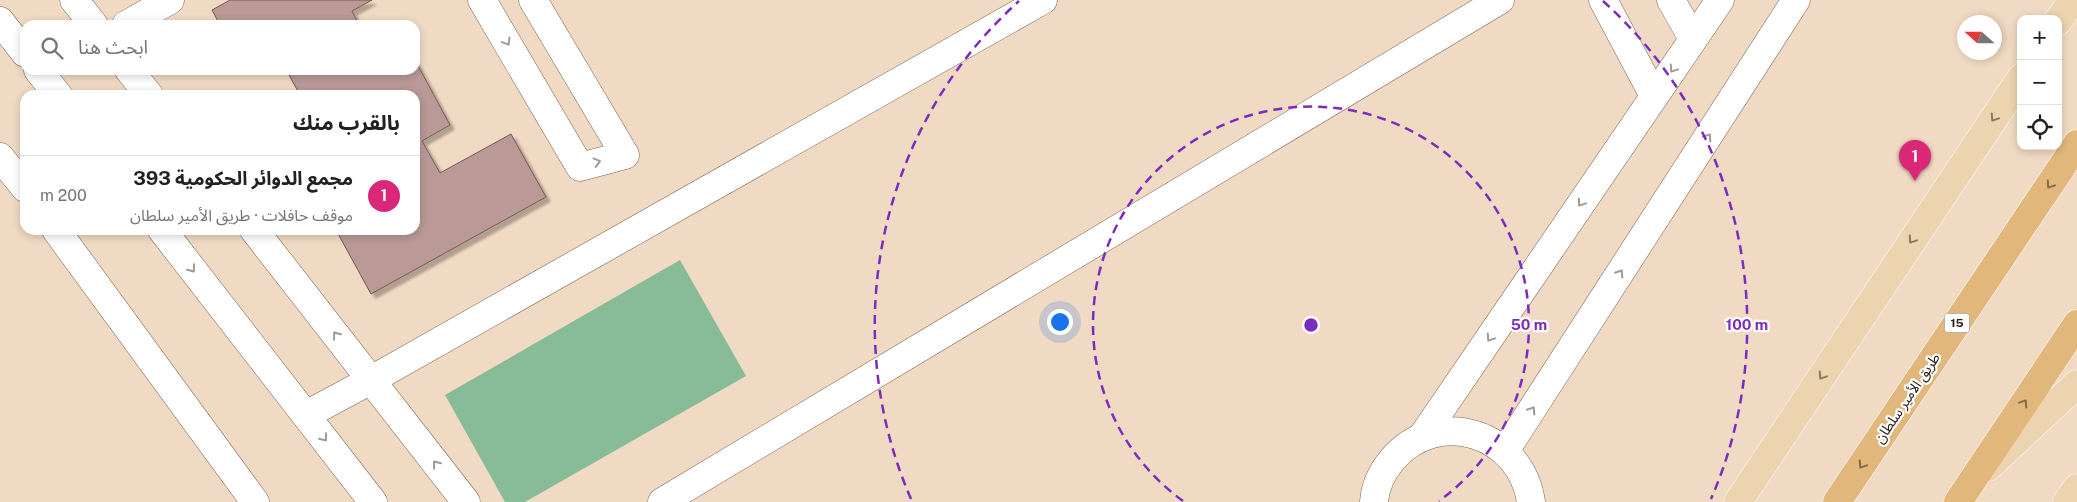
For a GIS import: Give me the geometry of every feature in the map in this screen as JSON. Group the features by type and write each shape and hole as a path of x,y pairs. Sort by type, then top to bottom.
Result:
{"highway":[{"name":"طريق الأمير سلطان","path":"1836,502 2077,144"},
{"path":"1965,492 2077,324"}],"main road":[{"path":"2062,16 2073,0"},
{"path":"1738,502 2017,84"},
{"path":"1965,492 2077,384"},
{"path":"2067,502 2077,488"}],"street":[{"path":"74,0 90,20"},
{"path":"135,20 170,0"},
{"path":"482,0 580,167 625,155 534,0"},
{"path":"306,415 1043,0"},
{"path":"662,502 1500,0"},
{"path":"1602,0 1654,96"},
{"path":"1671,0 1693,39"},
{"path":"1422,437 1720,0"},
{"path":"1505,451 1796,0"},
{"path":"0,21 20,47"},
{"path":"42,75 54,90"},
{"path":"133,75 145,90"},
{"path":"0,157 20,182"},
{"path":"60,235 256,502"},
{"path":"166,235 373,502"},
{"path":"258,235 466,502"},
{"path":"1374,502 1384,470 1400,451 1422,437 1443,431 1465,432 1487,438 1505,451 1520,468 1529,489 1531,502"}],"green space":[{"path":"680,260 746,376 525,502 505,502 445,395"}],"building":[{"path":"230,0 372,0 352,11 356,20 217,20 212,10"},
{"path":"420,69 450,125 422,141 440,173 511,134 546,197 371,294 339,235 420,235 420,90 297,90 289,75 420,75"}],"place":[{"name":"مجمع الدوائر الحكومية 393","path":"1915,181"}]}
